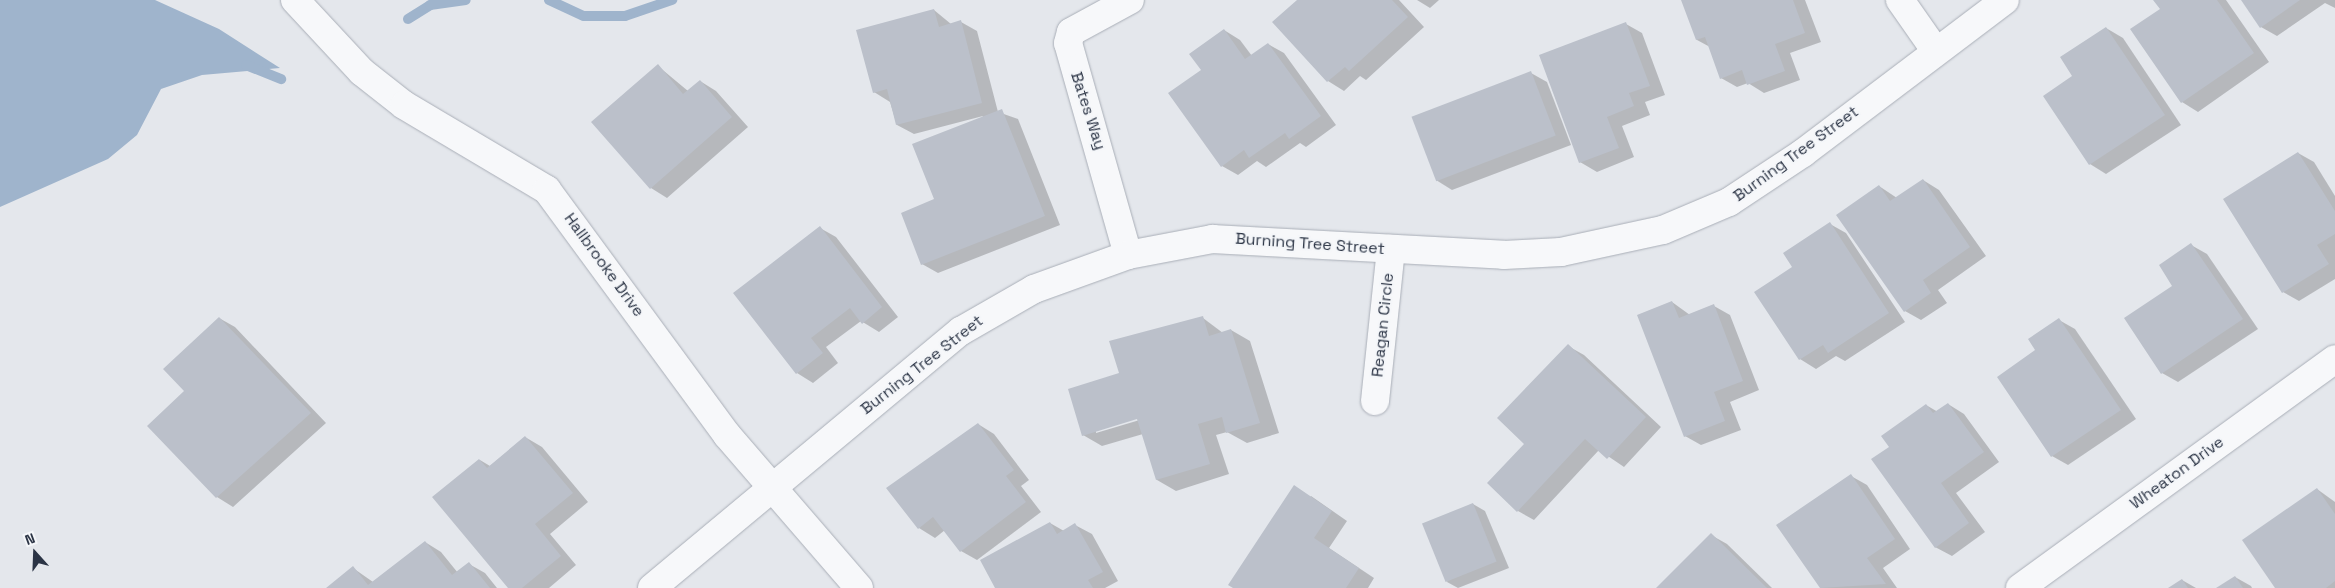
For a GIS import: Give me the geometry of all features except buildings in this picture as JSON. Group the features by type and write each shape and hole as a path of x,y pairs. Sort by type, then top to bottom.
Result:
{"street":[{"name":"Hallbrooke Drive","path":"295,0 362,72 404,105 547,190 727,435 859,588"},
{"name":"Bates Way","path":"1128,255 1086,94 1068,43 1072,32 1130,0"},
{"path":"1900,0 1935,50"},
{"name":"Burning Tree Street","path":"652,588 960,331 1034,289 1128,255 1212,239 1391,249 1456,255 1562,252 1663,230 1729,202 1803,153 1935,50 2005,0"},
{"name":"Reagan Circle","path":"1375,401 1391,249"},
{"name":"Wheaton Drive","path":"2020,588 2335,359"}],"water":[{"path":"0,0 155,0 219,29 280,68 202,75 161,89 137,135 108,159 0,207"}],"waterway":[{"path":"408,19 430,5 466,0"},
{"path":"549,0 584,16 625,16 672,0"},
{"path":"246,65 281,79"}]}
